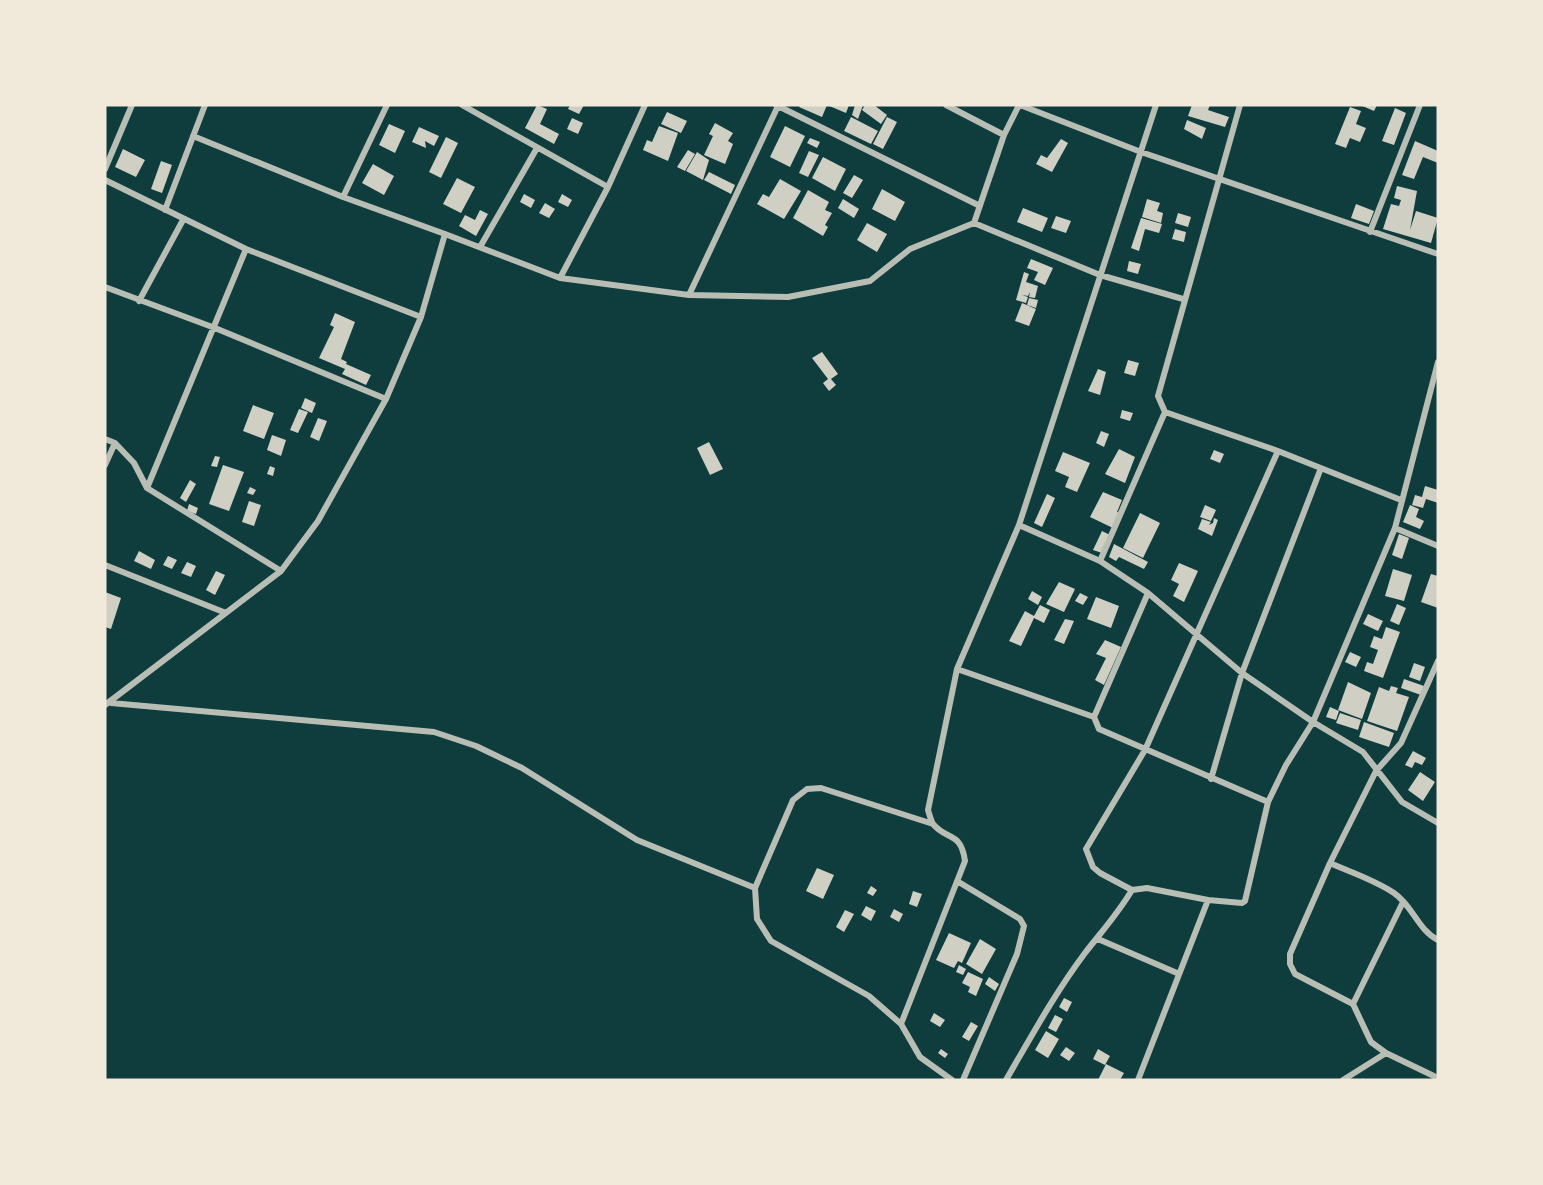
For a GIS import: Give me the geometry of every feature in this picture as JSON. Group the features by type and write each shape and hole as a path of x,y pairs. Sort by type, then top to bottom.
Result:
{"street":[{"path":"105,169 132,105"},
{"path":"165,210 205,105"},
{"path":"343,198 387,105"},
{"path":"462,105 608,187"},
{"path":"560,278 608,187 645,105"},
{"path":"946,105 1004,135"},
{"path":"974,223 1004,135 1020,105 1141,152 1438,254"},
{"path":"933,824 928,810 933,777 957,669 1019,525 1156,105"},
{"path":"1100,561 1165,412 1158,396 1183,299 1240,105"},
{"path":"1370,232 1420,105"},
{"path":"689,295 777,106 980,206"},
{"path":"193,136 343,198 560,278 689,295 788,297 870,281 910,249 974,223 1100,275 1183,299"},
{"path":"480,247 537,148"},
{"path":"105,180 246,249 421,316"},
{"path":"139,301 183,220"},
{"path":"108,704 281,571 318,521 386,399 421,316 445,234"},
{"path":"147,488 246,249"},
{"path":"105,287 215,328 386,399"},
{"path":"1278,451 1145,750 1086,849 1093,867 1132,890 1147,888 1208,900 1242,903 1245,901 1268,802 1286,765 1313,722 1395,528 1438,362"},
{"path":"1165,412 1278,451 1401,500"},
{"path":"105,439 115,444 134,464 147,488 281,571"},
{"path":"105,465 115,444"},
{"path":"1211,779 1242,673 1322,468"},
{"path":"1019,525 1100,561 1148,593 1242,673 1313,722 1363,752 1402,802 1438,823"},
{"path":"1395,528 1438,546"},
{"path":"105,565 226,613"},
{"path":"1148,593 1094,717 1099,729 1268,802"},
{"path":"1438,661 1401,743 1376,771 1330,863 1290,954 1290,964 1295,974 1353,1004 1371,1042 1386,1053 1438,1078"},
{"path":"957,669 1094,717"},
{"path":"108,704 434,732 476,746 522,768 637,840 755,888"},
{"path":"901,1024 965,861 963,849 958,839 933,824 821,788 807,789 793,800 755,888 758,920 771,941 869,996 901,1024 920,1057 952,1080"},
{"path":"1330,863 1395,893 1426,934 1438,940"},
{"path":"957,881 1020,919 1024,926 1017,954 963,1080"},
{"path":"1006,1080 1047,1009 1086,951 1098,939 1132,890"},
{"path":"1138,1080 1208,900"},
{"path":"1353,1004 1403,902"},
{"path":"1098,939 1178,973"},
{"path":"1343,1080 1386,1053"}],"building":[{"path":"537,105 547,109 540,124 559,134 554,144 525,128"},
{"path":"570,105 584,105 579,114 568,109"},
{"path":"800,105 827,105 822,117 799,107"},
{"path":"827,105 849,105 846,113"},
{"path":"855,105 863,105 858,119 852,115"},
{"path":"865,105 874,105 887,115 881,124 862,110"},
{"path":"1192,105 1210,105 1208,110 1229,117 1225,127 1188,116"},
{"path":"1360,105 1377,105 1374,111"},
{"path":"1350,107 1361,111 1356,124 1366,128 1360,142 1350,138 1346,148 1335,144"},
{"path":"1395,108 1406,113 1394,145 1382,141"},
{"path":"667,112 687,121 681,133 661,124"},
{"path":"851,117 878,131 871,144 844,131"},
{"path":"887,117 897,122 883,149 873,144"},
{"path":"572,118 583,123 578,134 567,129"},
{"path":"1187,120 1206,128 1202,139 1184,129"},
{"path":"715,123 733,133 728,141 733,144 725,164 704,155 713,136 709,134"},
{"path":"389,124 405,131 395,153 379,145"},
{"path":"659,126 678,133 668,161 643,150 647,140 652,142"},
{"path":"785,126 805,136 790,167 770,157"},
{"path":"419,127 439,136 434,146 425,141 426,148 412,142"},
{"path":"446,137 458,143 441,178 429,172"},
{"path":"810,138 820,142 817,148 807,143"},
{"path":"1061,139 1068,143 1052,172 1036,164 1041,155 1047,158"},
{"path":"1415,141 1438,151 1438,163 1423,157 1414,179 1402,175"},
{"path":"123,149 145,160 136,177 115,167"},
{"path":"688,150 695,154 685,171 677,167"},
{"path":"809,151 819,155 808,177 799,173"},
{"path":"697,152 709,160 703,180 686,171"},
{"path":"823,157 846,169 835,191 812,178"},
{"path":"161,161 172,165 162,193 151,189"},
{"path":"373,164 394,176 384,195 362,183"},
{"path":"709,172 735,185 731,194 704,180"},
{"path":"854,175 863,180 852,198 843,193"},
{"path":"457,178 475,187 461,213 443,204"},
{"path":"780,179 801,191 784,219 757,204 763,194 769,197"},
{"path":"1397,186 1417,191 1410,230 1416,211 1438,218 1431,243 1383,229 1391,204 1399,206 1401,200 1394,198"},
{"path":"882,189 905,202 895,221 872,209"},
{"path":"808,190 829,202 825,210 832,213 825,225 828,227 823,236 793,218"},
{"path":"524,194 535,200 531,208 520,202"},
{"path":"562,194 572,200 568,207 558,202"},
{"path":"843,199 859,209 854,218 838,208"},
{"path":"1147,199 1160,203 1157,211 1163,213 1161,223 1142,217"},
{"path":"545,203 555,209 549,218 539,213"},
{"path":"1356,204 1374,211 1369,224 1351,218"},
{"path":"1023,208 1048,218 1042,232 1017,222"},
{"path":"480,210 488,214 476,236 459,226 465,215 475,220"},
{"path":"1178,213 1191,217 1188,227 1175,223"},
{"path":"1056,216 1071,221 1066,233 1051,228"},
{"path":"1141,218 1162,224 1159,233 1145,229 1139,251 1131,248"},
{"path":"867,223 887,234 877,252 857,240"},
{"path":"1175,229 1186,232 1184,242 1172,239"},
{"path":"1031,259 1053,268 1045,285 1034,280 1038,272 1027,268"},
{"path":"1129,261 1141,264 1138,274 1127,271"},
{"path":"1024,272 1029,274 1026,282 1038,286 1035,298 1029,297 1030,292 1028,296 1022,295 1028,297 1026,303 1016,300"},
{"path":"1029,298 1038,300 1036,308 1027,305"},
{"path":"1022,303 1036,309 1029,326 1015,321"},
{"path":"335,313 355,322 341,359 347,362 346,364 371,375 366,385 342,374 345,369 319,358 334,327 330,325"},
{"path":"822,352 838,374 831,379 836,385 829,391 823,383 828,379 812,358"},
{"path":"1128,360 1139,363 1135,376 1124,373"},
{"path":"1098,369 1106,372 1100,395 1088,391"},
{"path":"305,398 316,403 312,413 301,408"},
{"path":"253,405 274,413 264,439 243,431"},
{"path":"299,409 308,412 298,433 290,430"},
{"path":"1122,410 1133,413 1130,421 1120,418"},
{"path":"318,418 327,421 319,441 310,437"},
{"path":"1101,431 1109,434 1104,447 1096,443"},
{"path":"272,435 286,440 281,456 267,450"},
{"path":"709,442 723,469 710,475 697,448"},
{"path":"1119,449 1135,457 1125,483 1105,474"},
{"path":"1214,450 1224,454 1220,463 1210,459"},
{"path":"1063,452 1090,463 1077,492 1065,487 1069,477 1055,471"},
{"path":"215,456 220,457 217,467 211,466"},
{"path":"223,465 244,472 229,511 209,504"},
{"path":"270,466 275,468 273,476 267,474"},
{"path":"190,480 196,484 186,502 180,498"},
{"path":"1425,486 1438,490 1438,503 1426,499 1423,508 1412,505 1415,495 1422,497"},
{"path":"250,487 256,490 253,495 247,493"},
{"path":"1103,492 1122,500 1117,512 1121,513 1113,528 1090,517"},
{"path":"1047,494 1055,498 1042,527 1034,523"},
{"path":"249,501 261,505 254,526 242,522"},
{"path":"189,504 198,508 196,514 187,511"},
{"path":"1205,505 1216,510 1211,521 1200,517"},
{"path":"1410,505 1419,509 1416,517 1424,521 1420,529 1403,522"},
{"path":"1140,513 1160,523 1143,558 1123,548"},
{"path":"1214,518 1218,520 1212,536 1198,529 1202,519 1211,522 1209,525 1213,523"},
{"path":"1102,531 1110,535 1102,553 1093,550"},
{"path":"1399,534 1409,538 1402,559 1392,555"},
{"path":"1114,544 1148,562 1144,569 1119,557 1116,561 1109,557"},
{"path":"139,551 155,560 151,569 134,561"},
{"path":"168,556 177,560 172,569 163,565"},
{"path":"187,562 196,566 191,577 181,573"},
{"path":"1179,563 1198,571 1184,602 1173,596 1179,584 1171,580"},
{"path":"1393,569 1412,575 1404,601 1385,596"},
{"path":"216,571 225,575 215,595 206,590"},
{"path":"1431,574 1438,576 1438,608 1421,602"},
{"path":"1059,582 1075,589 1064,612 1046,604"},
{"path":"1032,591 1042,597 1038,605 1028,599"},
{"path":"105,592 121,598 111,629 105,627"},
{"path":"1080,593 1088,597 1083,605 1075,601"},
{"path":"1096,597 1119,606 1111,628 1087,619"},
{"path":"1397,604 1406,608 1399,625 1390,621"},
{"path":"1040,605 1050,610 1044,623 1034,618 1021,646 1009,641 1025,611 1034,616"},
{"path":"1368,614 1383,621 1378,631 1363,624"},
{"path":"1065,619 1074,621 1064,644 1054,640"},
{"path":"1386,627 1400,632 1383,678 1364,671 1367,662 1373,664 1378,650 1370,647 1374,636 1382,639"},
{"path":"1105,640 1121,647 1104,685 1095,680 1106,658 1096,654"},
{"path":"1350,652 1361,657 1356,667 1345,662"},
{"path":"1414,663 1425,667 1420,681 1409,677"},
{"path":"1404,679 1424,686 1421,695 1401,688"},
{"path":"1348,682 1371,693 1362,719 1338,710"},
{"path":"1391,686 1398,688 1396,693 1409,697 1397,731 1367,721 1379,687 1389,691"},
{"path":"1330,707 1339,711 1336,720 1326,717"},
{"path":"1340,713 1361,720 1358,730 1336,723"},
{"path":"1364,722 1394,733 1389,747 1359,737"},
{"path":"1413,751 1426,758 1422,765 1415,762 1412,768 1405,765"},
{"path":"1420,772 1435,782 1423,801 1408,790"},
{"path":"817,868 834,875 823,899 806,891"},
{"path":"871,886 877,890 873,896 867,893"},
{"path":"913,891 922,894 917,907 909,904"},
{"path":"866,906 876,911 871,921 861,915"},
{"path":"894,909 903,914 899,922 890,917"},
{"path":"845,910 854,914 844,932 836,927"},
{"path":"949,933 971,943 962,963 958,961 954,968 936,960"},
{"path":"980,939 996,949 982,974 966,964"},
{"path":"959,965 966,969 963,975 956,972"},
{"path":"968,972 983,979 976,996 968,992 970,987 962,983"},
{"path":"989,977 999,984 995,991 985,984"},
{"path":"1064,998 1072,1002 1067,1012 1059,1007"},
{"path":"934,1013 945,1020 940,1027 930,1021"},
{"path":"1055,1015 1063,1019 1056,1032 1048,1028"},
{"path":"971,1022 978,1026 969,1041 962,1037"},
{"path":"1046,1031 1059,1039 1048,1058 1035,1050"},
{"path":"1066,1047 1075,1053 1069,1061 1060,1055"},
{"path":"941,1049 948,1054 945,1058 938,1053"},
{"path":"1098,1049 1110,1056 1105,1065 1093,1059"},
{"path":"1106,1064 1124,1073 1120,1080 1098,1080"}]}
